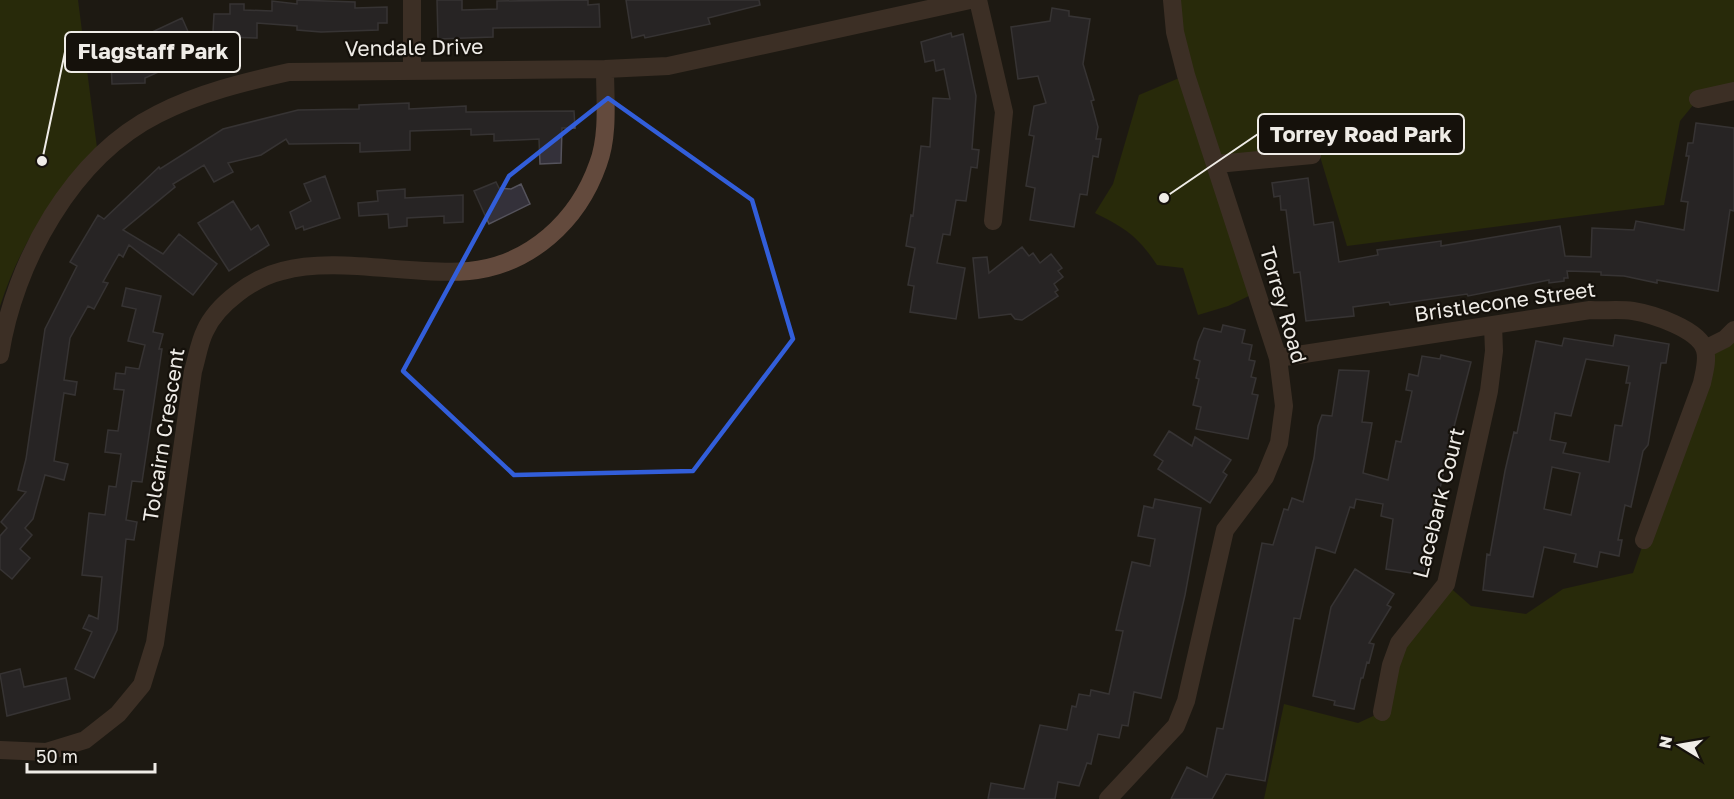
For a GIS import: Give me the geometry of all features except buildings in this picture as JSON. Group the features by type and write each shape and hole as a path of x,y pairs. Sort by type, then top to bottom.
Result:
{"street":[{"path":"412,0 412,70"},
{"name":"Vendale Drive","path":"0,355 5,320 24,266 54,212 88,170 120,138 157,115 239,83 289,72 605,69 668,66 970,0"},
{"path":"978,0 1004,112 993,221"},
{"name":"Torrey Road","path":"1108,799 1176,726 1186,701 1225,530 1265,477 1279,443 1284,406 1278,357 1175,32 1173,0"},
{"name":"Tolcairn Crescent","path":"0,750 46,752 85,740 118,714 142,685 155,643 193,370 205,330 224,305 250,286 281,271 320,267 469,271 513,260 553,235 578,207 599,163 606,112 605,69"},
{"path":"1698,99 1734,91"},
{"path":"1216,164 1312,156"},
{"name":"Bristlecone Street","path":"1278,357 1590,310 1633,311 1671,322 1695,336 1705,349"},
{"name":"Lacebark Court","path":"1382,712 1391,665 1400,644 1446,584 1489,390 1494,351 1493,325"},
{"path":"1644,540 1702,383 1705,349 1734,330"}],"highlighted area":[{"path":"608,98 752,200 793,339 693,471 514,475 403,371 509,176"}],"green space":[{"path":"0,0 78,0 97,148 65,184 39,221 18,261 0,306"},
{"path":"1172,0 1734,0 1734,91 1698,99 1680,121 1664,205 1347,246 1319,153 1217,164"},
{"path":"1184,76 1255,293 1228,306 1198,315 1183,268 1157,265 1144,247 1130,234 1095,213 1113,184 1139,95"},
{"path":"1734,330 1734,799 1264,799 1284,704 1358,723 1382,712 1391,665 1446,584 1471,606 1526,614 1563,589 1633,573 1706,363"}],"place":[{"name":"Flagstaff Park","path":"42,161"},
{"name":"Torrey Road Park","path":"1164,198"}]}
